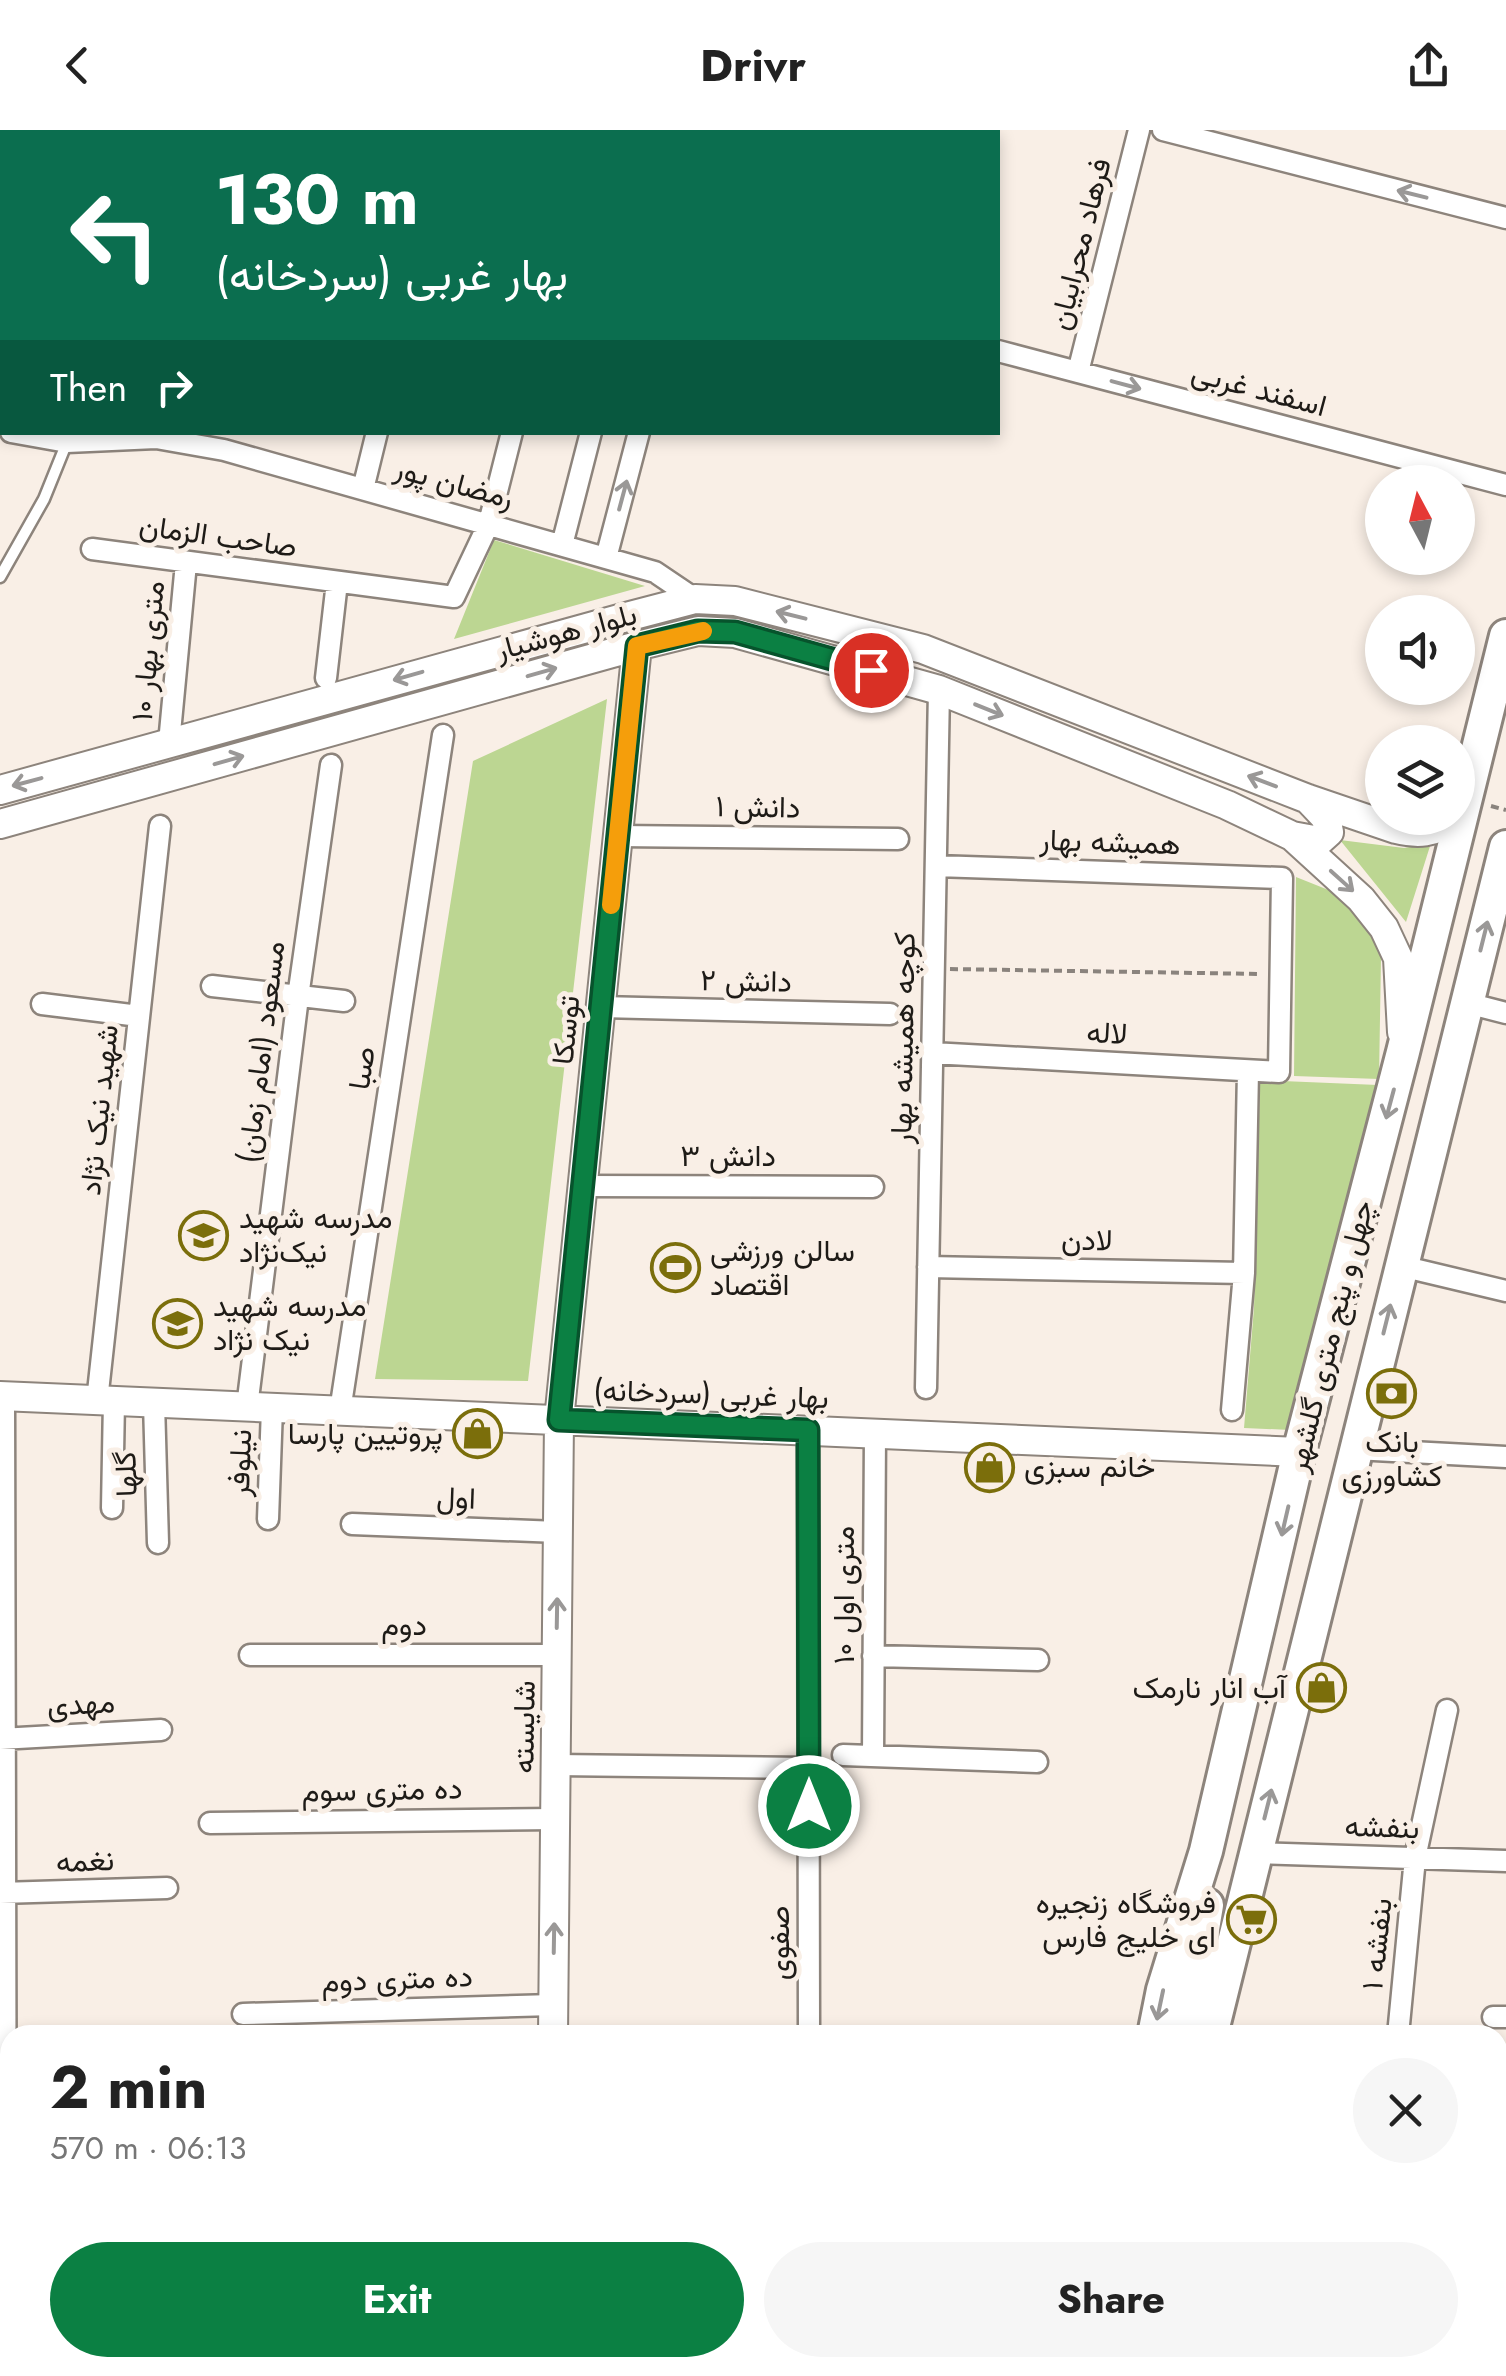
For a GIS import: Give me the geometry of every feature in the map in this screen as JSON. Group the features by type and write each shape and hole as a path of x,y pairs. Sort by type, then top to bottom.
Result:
{"main road":[{"name":"بلوار هوشیار","path":"0,790 539,639 694,600 736,600 923,648 1308,800 1365,818"},
{"name":"بلوار هوشیار","path":"0,824 637,646 698,631 735,632 939,690 1214,800 1292,836 1362,899 1384,928 1398,958 1404,1052"},
{"name":"چهل و پنج متری گلشهر","path":"1475,747 1506,636"},
{"name":"توسکا","path":"559,1420 637,646"},
{"path":"158,780 145,769 160,746"},
{"path":"84,766 94,782 90,799"},
{"path":"1292,836 1319,841 1329,832 1326,818 1308,800"},
{"name":"چهل و پنج متری گلشهر","path":"1156,2025 1206,1851 1299,1452 1404,1052 1452,835"},
{"name":"چهل و پنج متری گلشهر","path":"1216,2025 1255,1853 1506,847"},
{"name":"بهار غربی (سردخانه)","path":"2,1397 1299,1452"},
{"name":"شایسته","path":"553,2025 559,1420"},
{"path":"1186,2025 1208,1901 1206,1851"}],"street":[{"name":"فرهاد محرابیان","path":"1078,372 1139,130"},
{"path":"1163,130 1506,218"},
{"name":"اسفند غربی","path":"1000,352 1506,485"},
{"name":"رمضان پور","path":"28,435 67,442 156,438 226,441 363,489 655,572 694,600"},
{"path":"363,489 376,435"},
{"path":"489,523 511,435"},
{"path":"562,545 591,435"},
{"path":"606,558 639,435"},
{"name":"صاحب الزمان","path":"92,549 454,598 489,523"},
{"name":"۱۰ متری بهار","path":"160,746 186,564"},
{"path":"326,678 337,582"},
{"name":"کوچه همیشه بهار","path":"926,1388 939,690"},
{"name":"صبا","path":"340,1411 443,735"},
{"name":"مسعود (امام زمان)","path":"259,1408 298,997 331,764"},
{"name":"شهید نیک نژاد","path":"112,1508 105,1401 160,826"},
{"name":"دانش ۱","path":"618,836 898,839"},
{"name":"همیشه بهار","path":"936,866 1282,878 1281,975"},
{"name":"لاله","path":"932,1053 1279,1072 1281,975"},
{"path":"212,986 344,1001"},
{"path":"1467,1003 1506,1013"},
{"path":"42,1004 139,1016"},
{"name":"دانش ۲","path":"601,1007 890,1014"},
{"path":"1232,1410 1244,1274 1248,1072"},
{"name":"دانش ۳","path":"582,1186 872,1186"},
{"path":"1400,1266 1506,1290"},
{"name":"لادن","path":"928,1267 1244,1274"},
{"path":"2,1397 5,2025"},
{"name":"گلها","path":"154,1403 158,1543"},
{"name":"نیلوفر","path":"259,1408 268,1520"},
{"name":"صفوی","path":"808,1430 809,2025"},
{"name":"۱۰ متری اول","path":"872,1756 875,1434"},
{"path":"1355,1449 1506,1457"},
{"name":"اول","path":"352,1524 558,1532"},
{"name":"دوم","path":"250,1655 557,1656"},
{"path":"874,1656 1038,1660"},
{"name":"بنفشه ۱","path":"1399,2025 1416,1858 1448,1710"},
{"name":"مهدی","path":"3,1739 160,1730"},
{"path":"843,1756 1037,1762"},
{"path":"556,1765 808,1768"},
{"name":"ده متری سوم","path":"210,1823 555,1819"},
{"name":"بنفشه","path":"1255,1853 1506,1861"},
{"name":"نغمه","path":"3,1893 167,1888"},
{"name":"ده متری دوم","path":"243,2014 553,2005"}],"lane":[{"path":"0,577 44,499 67,442"}],"path":[{"path":"934,969 1281,975"}],"green space":[{"path":"494,540 645,586 454,639"},
{"path":"607,699 528,1381 375,1379 473,761"},
{"path":"1340,840 1404,848 1431,843 1406,922"},
{"path":"1296,877 1336,893 1367,926 1381,957 1379,1079 1294,1076"},
{"path":"1260,1080 1378,1085 1291,1430 1244,1428 1254,1308"}],"slow traffic":[{"path":"611,905 637,646 703,631"}],"place":[{"name":"مدرسه شهید نیک‌نژاد","path":"204,1235"},
{"name":"سالن ورزشی اقتصاد","path":"675,1268"},
{"name":"مدرسه شهید نیک نژاد","path":"178,1323"},
{"name":"بانک کشاورزی","path":"1392,1393"},
{"name":"پروتیین پارسا","path":"478,1434"},
{"name":"خانم سبزی","path":"989,1467"},
{"name":"آب انار نارمک","path":"1321,1688"},
{"name":"فروشگاه زنجیره ای خلیج فارس","path":"1251,1920"}],"route":[{"path":"809,1806 808,1430 559,1420 637,646 698,631 735,632 871,670"}]}
